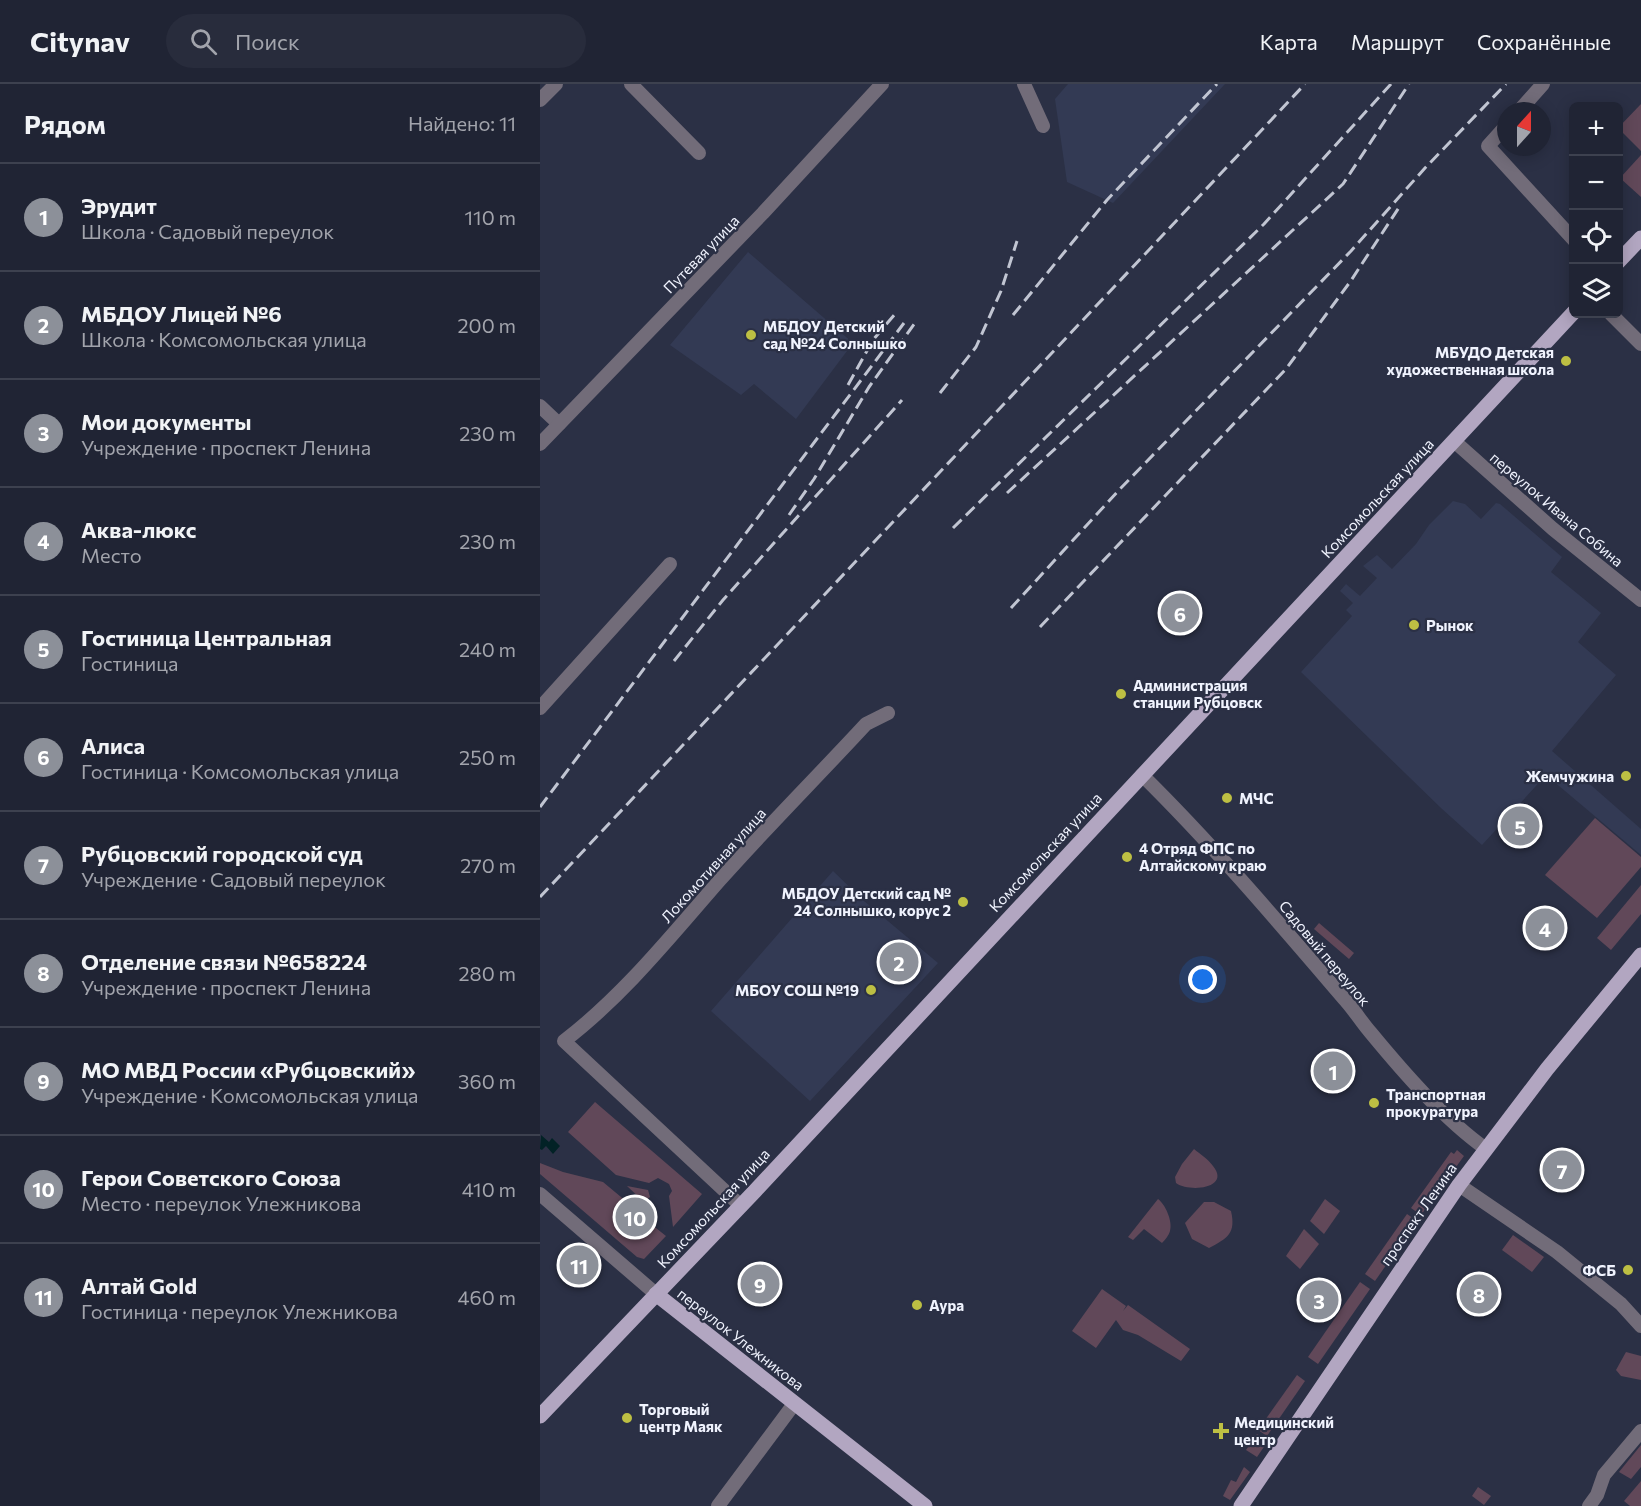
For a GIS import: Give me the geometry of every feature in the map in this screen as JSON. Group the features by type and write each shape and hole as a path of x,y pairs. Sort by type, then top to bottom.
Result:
{"main road":[{"path":"1623,257 1641,238"},
{"name":"Комсомольская улица","path":"540,1416 741,1206 1569,317"},
{"name":"проспект Ленина","path":"1241,1506 1486,1149 1540,1078 1641,955"},
{"name":"переулок Улежникова","path":"656,1294 921,1505"}],"street":[{"path":"540,100 556,84"},
{"path":"631,84 699,153"},
{"name":"Путевая улица","path":"540,444 763,213 882,84"},
{"path":"1024,84 1043,126"},
{"path":"1527,102 1543,84"},
{"path":"1497,136 1488,146 1497,156"},
{"path":"1497,156 1569,235"},
{"path":"1615,318 1641,344"},
{"path":"540,406 559,423"},
{"name":"переулок Ивана Собина","path":"1454,441 1553,529 1641,600"},
{"path":"540,708 670,564"},
{"name":"Локомотивная улица","path":"741,1206 564,1041 593,1019 624,989 722,878 866,724 888,712"},
{"name":"Садовый переулок","path":"1142,775 1252,892 1392,1058 1469,1137 1486,1149"},
{"path":"1460,1185 1557,1252 1621,1304 1641,1326"},
{"name":"переулок Улежникова","path":"540,1194 656,1294"},
{"path":"718,1506 794,1404"},
{"path":"1589,1506 1597,1495 1604,1475 1641,1431"}],"shaded area":[{"path":"1068,84 1225,84 1113,203 1067,182 1055,99"},
{"path":"1641,104 1641,151 1623,133 1623,123"},
{"path":"1641,155 1641,197 1623,181 1623,175"},
{"path":"748,252 853,343 796,419 754,384 741,395 670,345"},
{"path":"1453,501 1465,504 1481,519 1496,503 1500,504 1562,557 1551,572 1601,613 1578,642 1616,675 1552,751 1641,829 1641,855 1546,775 1482,845 1301,672 1352,616 1346,610 1353,603 1340,591 1346,584 1360,596 1377,578 1363,566 1377,555 1392,569 1416,544 1429,525"},
{"path":"1595,818 1641,857 1641,867 1597,918 1545,875"},
{"path":"833,871 864,901 938,963 810,1101 711,1011"},
{"path":"1641,885 1641,914 1611,950 1597,938"},
{"path":"1319,923 1354,953 1349,959 1314,929"},
{"path":"595,1102 702,1194 673,1227 669,1196 672,1191 669,1184 658,1178 649,1183 616,1175 568,1132"},
{"path":"541,1135 549,1142 552,1138 560,1146 553,1154 546,1146 540,1149"},
{"path":"1194,1149 1209,1161 1217,1173 1217,1179 1206,1187 1190,1188 1176,1183 1175,1177"},
{"path":"1457,1150 1464,1156 1421,1215 1411,1208 1451,1152 1454,1154"},
{"path":"540,1163 563,1172 603,1182 627,1202 621,1212 643,1230 651,1224 666,1236 644,1259 637,1257 540,1174"},
{"path":"627,1186 648,1190 650,1197 644,1202"},
{"path":"1158,1199 1166,1209 1171,1227 1166,1239 1162,1243 1144,1229 1133,1240 1128,1237"},
{"path":"1325,1199 1340,1211 1324,1234 1310,1221"},
{"path":"1204,1202 1214,1202 1231,1211 1232,1218 1231,1230 1226,1238 1209,1248 1192,1239 1185,1223"},
{"path":"1407,1214 1417,1221 1375,1281 1365,1274"},
{"path":"1304,1229 1319,1244 1300,1269 1286,1256"},
{"path":"1513,1235 1544,1257 1532,1272 1502,1250"},
{"path":"1360,1282 1370,1289 1318,1364 1308,1357"},
{"path":"1102,1289 1126,1306 1123,1311 1128,1305 1190,1349 1181,1361 1138,1335 1123,1330 1116,1320 1096,1348 1072,1331"},
{"path":"1626,1352 1641,1356 1641,1380 1621,1376 1616,1370"},
{"path":"1297,1375 1305,1381 1267,1436 1258,1430"},
{"path":"1257,1434 1268,1441 1257,1457 1246,1450"},
{"path":"1641,1445 1641,1467 1631,1479 1619,1472"},
{"path":"1244,1467 1250,1472 1230,1500 1223,1496 1231,1480 1236,1482"},
{"path":"1641,1481 1641,1506 1630,1506 1624,1501"},
{"path":"1478,1487 1491,1496 1484,1505 1472,1496"}],"railway":[{"path":"1013,315 1107,200 1217,84"},
{"path":"540,897 1305,84"},
{"path":"953,528 1264,224 1391,84"},
{"path":"1007,493 1343,184 1409,84"},
{"path":"1011,608 1119,490 1351,251 1425,168 1506,84"},
{"path":"1040,627 1286,369 1350,282 1400,206"},
{"path":"940,393 976,347 1001,291 1017,241"},
{"path":"848,385 873,340 895,314"},
{"path":"540,807 904,323"},
{"path":"789,515 814,479 869,387 915,323"},
{"path":"674,661 723,600 902,400"}],"place":[{"name":"МБДОУ Детский сад №24 Солнышко","path":"751,335"},
{"name":"МБУДО Детская художественная школа","path":"1566,361"},
{"name":"Алиса","path":"1180,613"},
{"name":"Рынок","path":"1414,625"},
{"name":"Администрация станции Рубцовск","path":"1121,694"},
{"name":"Жемчужина","path":"1626,776"},
{"name":"МЧС","path":"1227,798"},
{"name":"Гостиница Центральная","path":"1520,826"},
{"name":"4 Отряд ФПС по Алтайскому краю","path":"1127,857"},
{"name":"МБДОУ Детский сад № 24 Солнышко, корус 2","path":"963,902"},
{"name":"Аква-люкс","path":"1545,928"},
{"name":"МБДОУ Лицей №6","path":"899,962"},
{"name":"МБОУ СОШ №19","path":"871,990"},
{"name":"Эрудит","path":"1333,1071"},
{"name":"Транспортная прокуратура","path":"1374,1103"},
{"name":"Рубцовский городской суд","path":"1562,1170"},
{"name":"Герои Советского Союза","path":"635,1217"},
{"name":"Алтай Gold","path":"579,1265"},
{"name":"ФСБ","path":"1628,1270"},
{"name":"МО МВД России «Рубцовский»","path":"760,1284"},
{"name":"Отделение связи №658224","path":"1479,1294"},
{"name":"Мои документы","path":"1319,1300"},
{"name":"Аура","path":"917,1305"},
{"name":"Торговый центр Маяк","path":"627,1418"},
{"name":"Медицинский центр","path":"1221,1431"}]}
